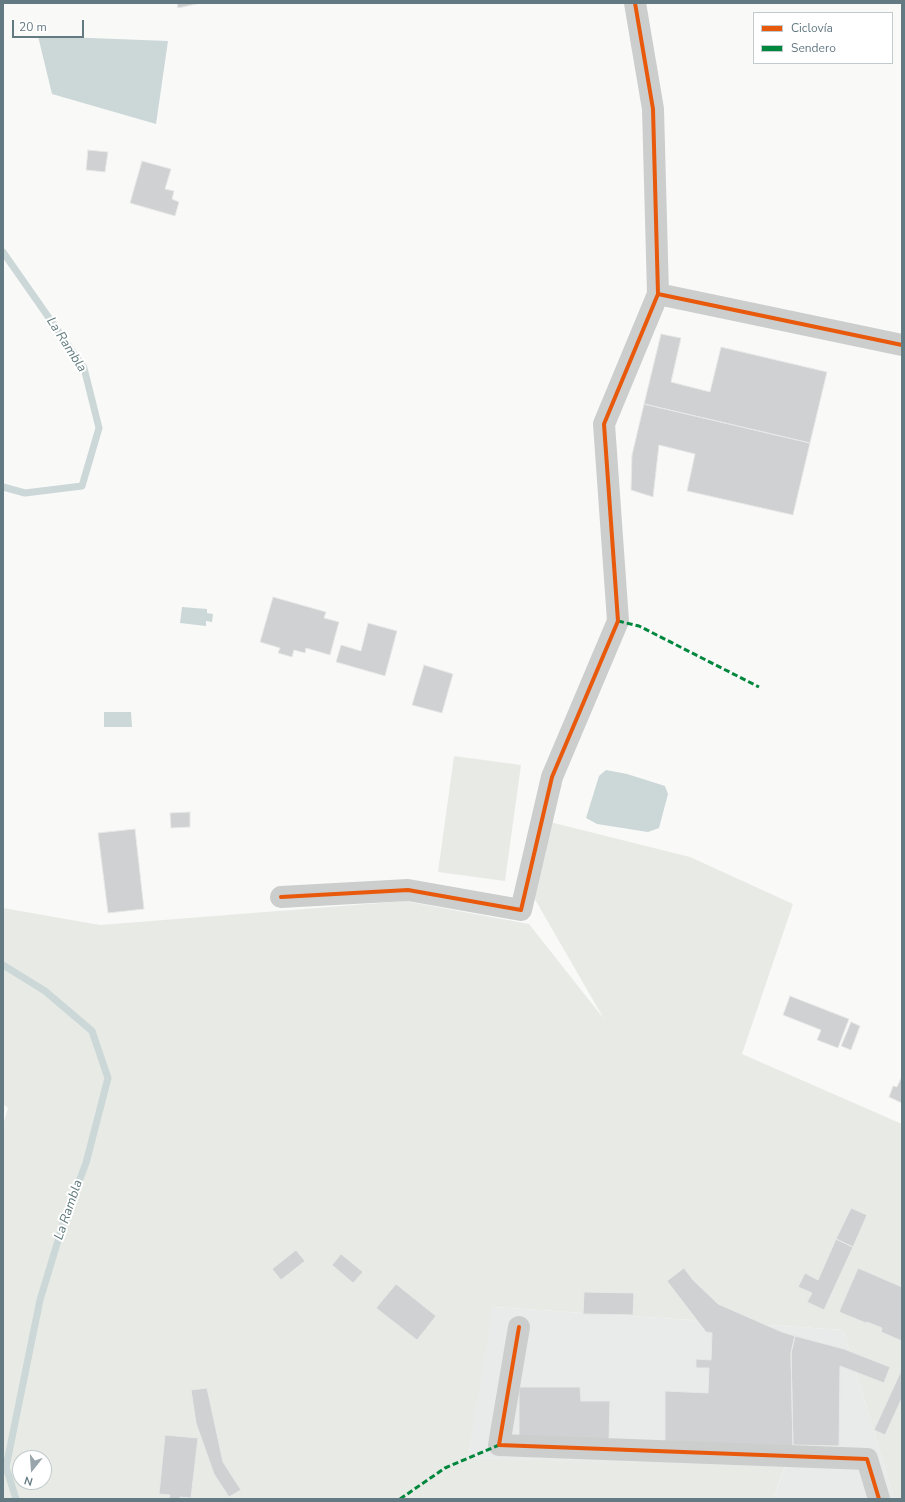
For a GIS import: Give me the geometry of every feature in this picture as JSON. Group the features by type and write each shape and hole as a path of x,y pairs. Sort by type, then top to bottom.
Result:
{"street":[{"path":"281,897 408,890 522,910 552,777 618,621 604,424 658,294 653,109 636,3"},
{"path":"658,294 902,345"},
{"path":"519,1327 499,1444 867,1459 878,1499"}],"shaded area":[{"path":"38,36 168,41 156,124 52,94"},
{"path":"182,607 207,609 207,613 213,614 212,622 206,621 206,626 180,623"},
{"path":"104,712 131,712 132,727 104,727"},
{"path":"454,756 521,765 505,881 438,872"},
{"path":"606,770 627,774 665,786 668,794 659,828 648,832 597,824 586,818 599,776"},
{"path":"542,820 690,857 793,904 742,1054 902,1124 902,1499 894,1499 843,1330 493,1307 468,1458 785,1466 773,1499 3,1499 3,1125 8,1108 3,1104 3,908 100,925 405,901 529,924 604,1019 522,877"},
{"path":"492,1307 843,1330 894,1499 773,1499 785,1467 468,1458"}],"building":[{"path":"177,3 201,3 178,8"},
{"path":"88,150 108,152 105,172 86,170"},
{"path":"142,161 171,169 165,189 174,191 172,199 179,202 175,216 130,203"},
{"path":"661,334 681,338 671,382 710,392 721,347 827,372 810,443 644,404"},
{"path":"644,404 810,443 793,515 687,491 695,454 659,445 653,497 631,490 632,455"},
{"path":"273,597 326,612 324,618 339,622 330,655 306,648 305,653 294,650 292,657 278,653 280,648 260,642"},
{"path":"368,623 397,631 385,676 336,662 341,645 361,651"},
{"path":"424,665 453,674 442,713 412,705"},
{"path":"190,812 190,827 171,828 170,813"},
{"path":"135,829 144,909 108,913 98,833"},
{"path":"790,996 849,1019 838,1048 817,1040 821,1030 783,1015"},
{"path":"851,1022 860,1026 851,1050 841,1046"},
{"path":"902,1076 902,1103 889,1097 893,1086 897,1087"},
{"path":"851,1208 867,1215 853,1247 836,1239"},
{"path":"836,1239 853,1247 824,1310 807,1302 812,1293 798,1287 805,1273 818,1280"},
{"path":"296,1250 305,1261 281,1280 272,1269"},
{"path":"341,1254 363,1272 353,1283 332,1265"},
{"path":"684,1268 693,1280 718,1304 782,1332 795,1336 791,1353 793,1449 665,1446 665,1391 708,1393 709,1368 696,1368 696,1359 711,1360 712,1333 706,1332 667,1281"},
{"path":"858,1268 902,1287 902,1341 881,1332 882,1328 839,1312"},
{"path":"396,1284 436,1316 417,1340 376,1308"},
{"path":"584,1292 634,1293 633,1315 583,1314"},
{"path":"795,1336 844,1349 890,1367 884,1383 840,1366 839,1446 793,1445 791,1353"},
{"path":"901,1371 902,1398 885,1435 874,1430"},
{"path":"519,1387 580,1387 581,1401 610,1401 609,1439 519,1438"},
{"path":"207,1388 223,1462 241,1490 229,1497 214,1474 196,1423 191,1390"},
{"path":"165,1435 198,1438 191,1498 180,1497 180,1499 169,1499 170,1495 159,1494"}],"waterway":[{"name":"La Rambla","path":"3,252 84,368 99,428 82,486 25,493 3,487"},
{"name":"La Rambla","path":"3,965 45,991 92,1031 108,1078 86,1163 63,1224 40,1300 6,1467 16,1499"}],"marked path":[{"path":"618,621 639,626 759,687"},
{"path":"400,1499 445,1468 499,1445"}],"cycle path":[{"path":"635,3 653,109 658,294"},
{"path":"281,897 408,890 521,910 552,777 618,621 604,424 658,294 902,345"},
{"path":"519,1327 499,1445 867,1459 879,1499"}]}
